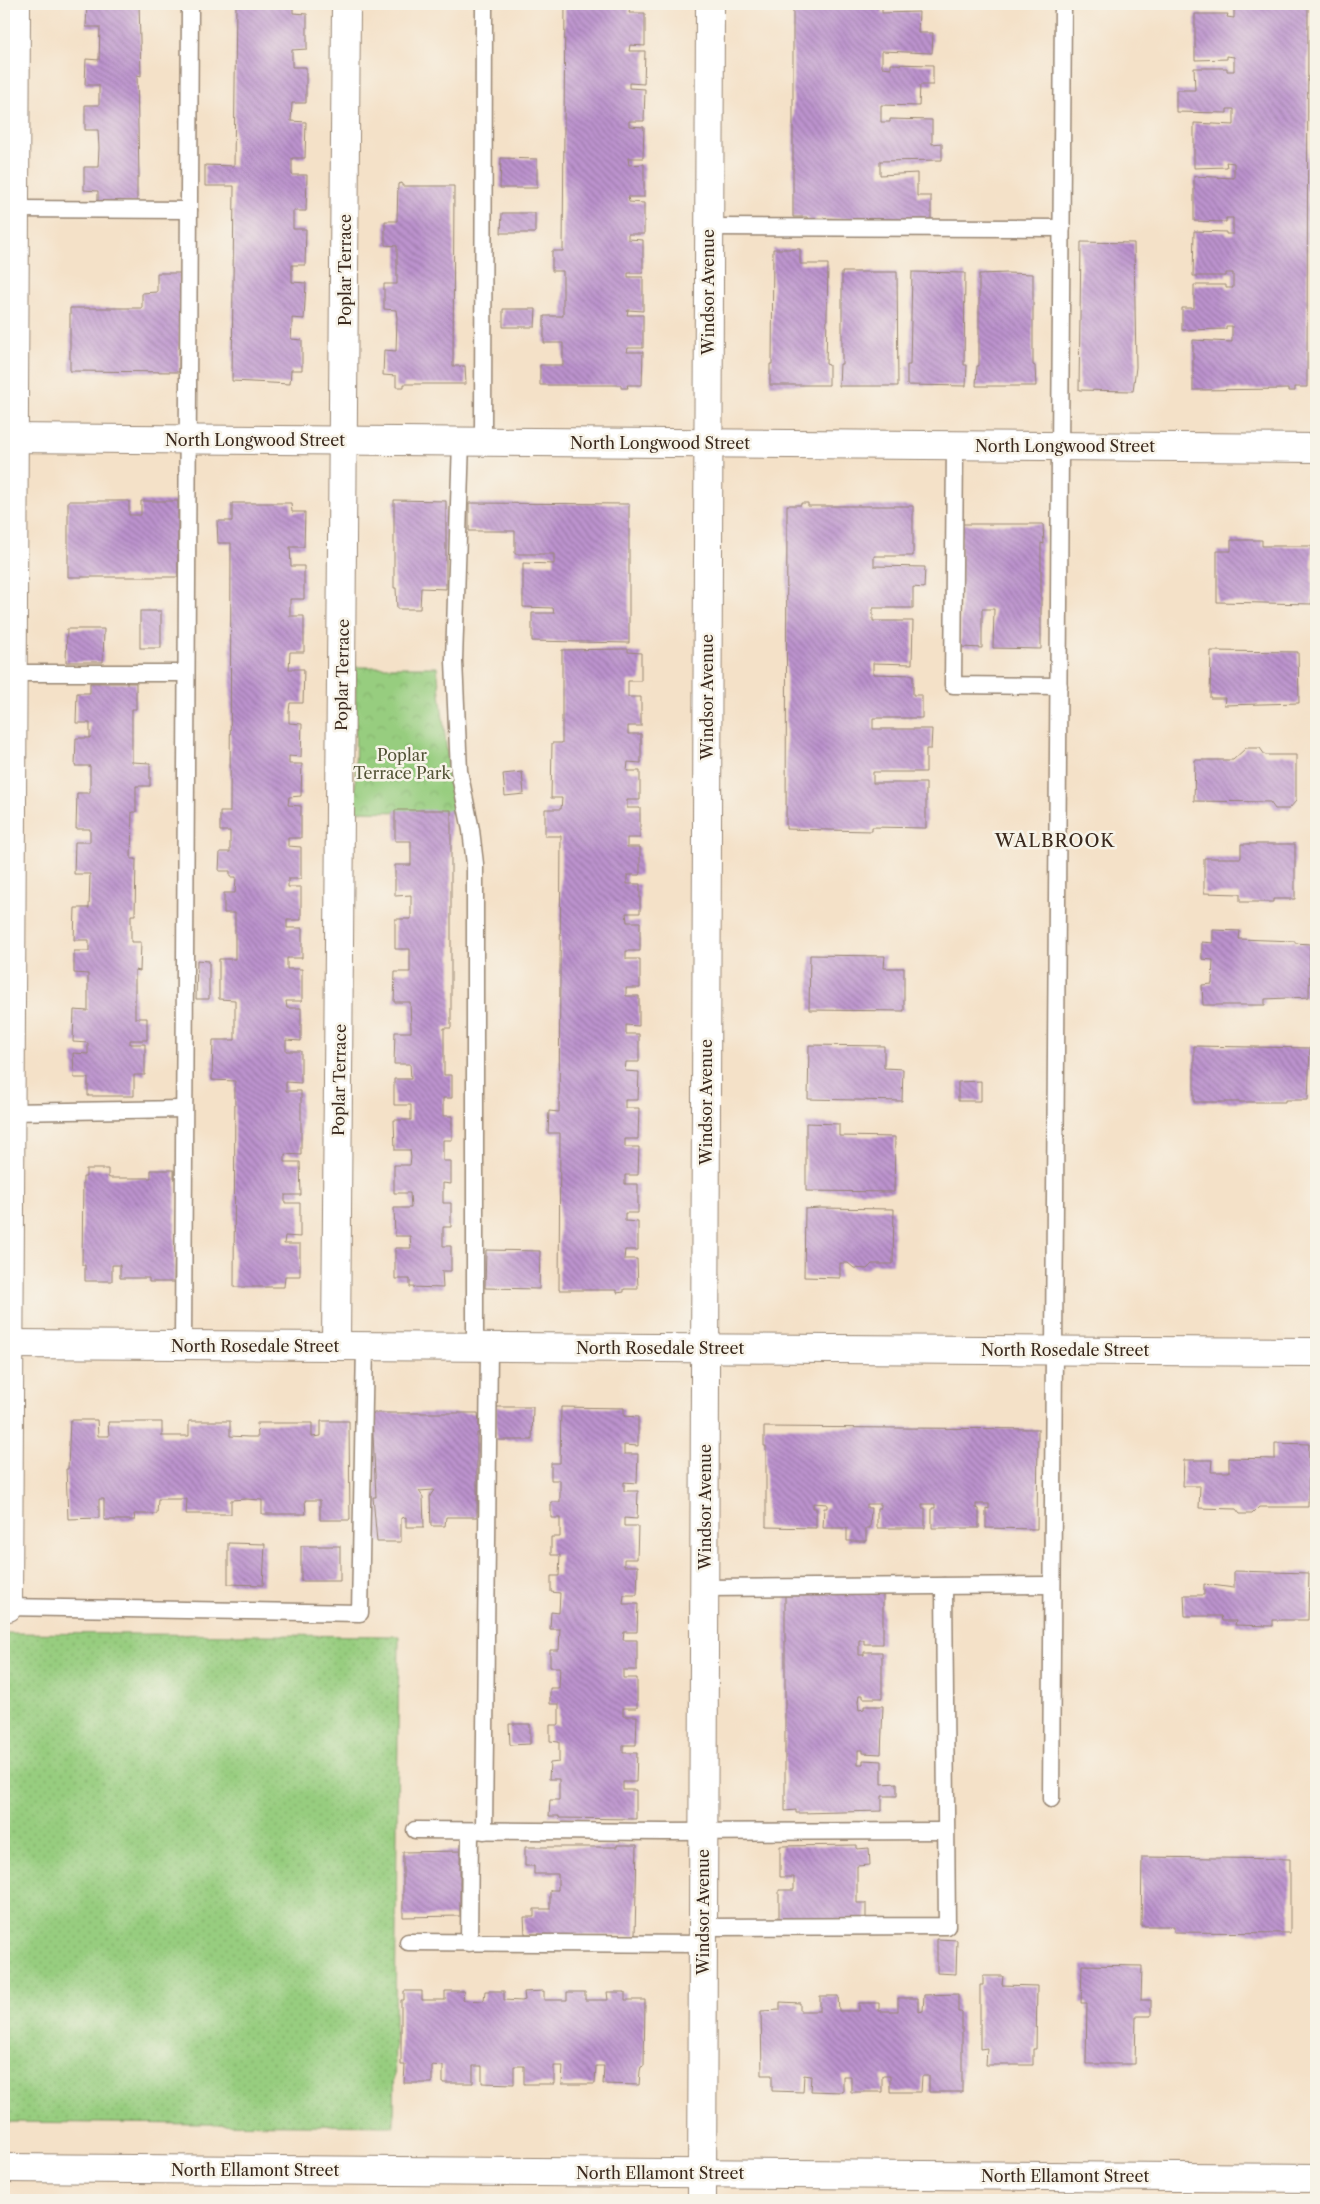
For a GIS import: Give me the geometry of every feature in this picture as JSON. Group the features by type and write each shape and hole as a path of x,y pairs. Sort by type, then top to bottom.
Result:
{"street":[{"path":"6,1607 8,438 14,209 9,173 16,4"},
{"name":"Poplar Terrace","path":"336,1346 346,4"},
{"name":"Windsor Avenue","path":"702,2200 710,4"},
{"name":"North Longwood Street","path":"8,438 1316,448"},
{"name":"North Rosedale Street","path":"7,1344 1316,1352"},
{"name":"North Ellamont Street","path":"4,2168 1316,2178"}],"lane":[{"path":"183,1345 190,4"},
{"path":"469,1943 477,1831 482,1347 476,864 459,771 454,661 472,442 484,4"},
{"path":"1051,1798 1063,4"},
{"path":"14,209 189,210"},
{"path":"708,227 1062,228"},
{"path":"955,445 953,685 1059,686"},
{"path":"9,689 186,673"},
{"path":"8,1099 184,1109"},
{"path":"6,1607 360,1613 364,1346"},
{"path":"704,1588 1052,1585"},
{"path":"408,1942 469,1943 947,1926 944,1586"},
{"path":"415,1830 946,1831"}],"green space":[{"name":"Poplar Terrace Park","path":"356,667 437,667 454,813 355,811"},
{"path":"4,1633 399,1636 394,2126 4,2122"}],"building":[{"path":"87,4 139,4 141,76 137,75 139,177 137,177 137,203 98,203 98,191 84,190 84,167 98,167 99,148 98,130 85,130 85,105 99,105 99,85 85,85 86,59 99,60 100,27 86,27"},
{"path":"236,4 293,4 293,13 307,14 307,49 292,50 292,67 306,67 306,103 292,103 291,121 306,122 305,158 292,158 292,175 307,175 306,211 293,211 293,229 306,229 305,265 292,265 292,282 306,283 304,319 292,318 291,339 302,340 302,370 291,370 290,384 232,381 234,186 205,186 205,165 234,166"},
{"path":"565,4 645,4 645,7 630,7 629,13 645,13 645,46 630,45 629,51 645,51 644,84 629,83 629,88 645,89 644,121 629,121 629,126 644,127 643,158 628,158 629,165 644,164 644,197 628,197 629,202 644,203 644,234 628,234 628,239 643,240 643,273 628,273 628,277 643,277 643,311 628,310 627,315 643,315 643,348 628,348 627,352 643,352 642,385 627,385 628,388 621,388 621,385 540,385 540,365 563,365 563,343 544,343 544,316 563,316 563,271 552,271 552,251 563,251"},
{"path":"793,4 882,4 882,13 919,12 918,33 933,33 932,53 882,51 882,67 891,68 891,64 933,65 933,85 920,85 919,106 881,105 881,122 890,122 890,119 932,120 932,144 942,143 942,160 880,161 880,175 917,173 917,196 931,196 931,220 816,218 815,223 808,223 807,217 793,217"},
{"path":"1234,4 1308,4 1307,387 1295,387 1295,391 1288,391 1288,389 1193,390 1193,340 1232,342 1232,326 1226,326 1226,329 1182,330 1182,308 1194,308 1194,285 1226,285 1226,288 1233,288 1233,273 1226,273 1226,276 1193,276 1194,231 1233,234 1233,218 1226,218 1226,222 1194,221 1194,176 1234,178 1234,163 1226,162 1227,167 1194,168 1194,123 1234,125 1234,109 1227,109 1227,113 1176,112 1176,90 1195,90 1194,68 1227,68 1227,71 1234,71 1234,57 1227,56 1227,59 1195,60 1195,14 1228,14 1227,17 1234,18"},
{"path":"501,158 537,159 537,188 500,188"},
{"path":"402,183 402,186 454,186 453,366 465,366 466,384 404,384 404,387 396,387 396,376 383,375 384,350 396,351 397,318 396,310 384,309 384,284 397,284 397,246 385,245 385,221 397,221 398,184"},
{"path":"502,213 535,213 535,233 501,233"},
{"path":"1081,242 1134,243 1136,367 1133,391 1079,390"},
{"path":"773,249 800,249 800,264 828,264 826,364 829,365 829,385 770,385 770,364 772,364"},
{"path":"842,272 897,272 898,386 839,386 840,364 842,364"},
{"path":"912,272 965,273 964,365 967,365 966,386 907,385 907,365 910,365"},
{"path":"157,273 180,273 179,372 70,371 70,308 142,308 142,293 157,292"},
{"path":"979,274 1033,274 1033,365 1035,366 1036,386 976,386 977,366 979,366"},
{"path":"503,309 536,309 535,327 503,327"},
{"path":"394,500 446,501 446,589 421,588 420,609 397,609 396,588 394,588"},
{"path":"68,501 129,501 129,515 141,515 141,501 178,501 178,577 68,577"},
{"path":"232,503 291,503 292,512 305,512 304,547 290,547 291,566 304,566 304,599 290,599 290,616 304,616 304,652 290,652 289,669 304,669 303,703 290,703 289,712 289,723 302,724 301,757 289,756 289,764 302,764 301,796 289,797 288,805 301,806 301,838 288,838 288,846 301,847 301,879 288,879 288,887 301,887 301,920 287,920 287,928 302,928 302,958 287,958 287,969 302,969 302,1001 286,1001 287,1008 301,1008 301,1041 286,1040 286,1051 301,1051 301,1083 286,1082 286,1091 301,1091 301,1155 285,1154 285,1162 300,1162 301,1195 285,1195 285,1203 300,1203 300,1237 285,1236 284,1244 300,1244 300,1276 285,1276 284,1287 234,1287 235,1081 212,1080 213,1040 235,1040 235,1000 219,999 219,959 235,959 235,913 224,913 224,893 235,893 236,877 230,877 230,871 219,871 220,852 230,852 230,831 220,831 220,812 230,812 231,543 218,543 217,521 232,521"},
{"path":"469,503 629,504 629,643 532,641 532,613 554,613 553,608 523,607 523,563 554,564 554,554 515,554 515,531 469,531"},
{"path":"801,503 808,503 808,506 913,506 913,556 874,556 874,566 925,567 924,588 913,587 913,608 873,608 873,621 913,621 912,664 873,663 873,674 913,675 913,695 922,695 922,718 873,718 873,729 932,729 931,749 926,749 926,772 873,772 873,783 926,783 926,828 872,827 872,831 786,829 787,505 801,505"},
{"path":"961,524 1043,524 1044,544 1041,543 1041,649 993,648 994,609 982,609 982,648 961,647"},
{"path":"1231,540 1262,540 1262,546 1312,546 1312,604 1217,602 1217,551 1231,551"},
{"path":"140,611 161,611 161,648 140,648"},
{"path":"67,629 104,629 103,662 66,662"},
{"path":"628,649 628,652 641,653 641,681 628,681 628,697 641,697 641,726 628,726 628,734 641,734 641,763 628,762 627,771 640,771 640,800 627,800 627,808 640,808 640,838 627,838 627,847 640,847 640,875 627,875 627,884 640,884 640,913 626,913 627,922 640,922 640,951 626,951 626,959 640,959 640,988 626,988 626,996 639,996 639,1026 626,1025 626,1034 639,1034 639,1062 626,1062 625,1071 639,1072 638,1100 625,1100 625,1108 639,1108 638,1139 625,1139 625,1147 639,1147 638,1175 625,1175 625,1184 638,1184 638,1213 625,1213 625,1221 638,1222 638,1250 625,1250 624,1259 637,1259 638,1289 624,1289 624,1292 617,1293 617,1290 559,1290 560,1133 548,1133 549,1111 559,1112 561,836 545,836 545,809 561,809 562,798 551,798 552,743 562,743 562,650"},
{"path":"1211,651 1298,652 1299,703 1224,705 1225,698 1210,698"},
{"path":"90,683 136,683 136,709 132,709 132,762 150,763 150,786 136,786 136,812 132,812 131,859 136,859 135,915 131,915 131,942 141,942 140,971 135,970 135,1018 147,1018 147,1040 130,1040 130,1044 145,1044 145,1075 134,1075 134,1096 88,1096 88,1078 74,1078 73,1053 88,1054 88,1043 73,1042 74,1010 88,1011 88,974 74,973 74,951 89,951 89,940 74,940 75,908 89,908 90,874 74,874 75,842 90,842 90,829 76,829 77,793 90,793 90,766 75,766 76,738 90,738 90,723 76,723 77,693 90,693"},
{"path":"1246,748 1260,748 1265,755 1296,755 1296,801 1289,809 1275,809 1270,802 1194,801 1195,760 1233,760"},
{"path":"522,772 524,794 505,796 503,774"},
{"path":"395,810 451,810 451,1028 444,1028 444,1075 452,1075 452,1098 443,1098 443,1116 452,1116 452,1140 443,1140 443,1161 451,1161 451,1184 443,1183 443,1203 451,1203 451,1227 443,1227 443,1246 451,1246 451,1271 442,1271 443,1288 410,1287 410,1279 395,1279 395,1248 411,1248 410,1236 395,1236 394,1208 411,1208 410,1193 394,1193 394,1165 410,1165 411,1158 410,1150 395,1150 394,1120 411,1120 411,1105 394,1105 394,1079 411,1079 410,1064 394,1064 395,1032 411,1032 411,1028 410,1002 394,1002 395,972 410,972 410,949 395,949 395,919 411,919 411,895 395,896 395,865 411,865 411,841 395,841"},
{"path":"1241,844 1295,844 1295,899 1273,899 1273,902 1240,902 1240,894 1204,893 1204,858 1241,858"},
{"path":"1213,930 1240,931 1239,939 1295,941 1295,943 1310,944 1309,997 1265,999 1265,1005 1203,1005 1202,985 1212,984 1213,960 1202,959 1202,942 1213,943"},
{"path":"810,955 885,956 884,968 904,968 904,1011 809,1010"},
{"path":"197,960 209,961 209,999 196,999"},
{"path":"809,1045 884,1046 884,1068 903,1069 902,1101 808,1099"},
{"path":"1194,1046 1310,1048 1308,1100 1285,1100 1285,1102 1194,1102"},
{"path":"981,1081 981,1101 958,1101 958,1082"},
{"path":"806,1123 839,1124 839,1136 895,1137 894,1192 806,1191"},
{"path":"86,1169 108,1169 108,1177 110,1178 151,1178 151,1170 174,1170 174,1178 176,1178 174,1282 149,1282 149,1278 120,1278 120,1265 112,1265 112,1281 85,1281 85,1265 82,1265 83,1177 86,1177"},
{"path":"805,1209 894,1209 893,1264 872,1264 867,1269 854,1268 848,1263 840,1263 840,1278 804,1277"},
{"path":"486,1250 540,1251 539,1289 485,1288"},
{"path":"496,1407 533,1407 532,1440 496,1440"},
{"path":"561,1407 624,1408 624,1416 638,1417 638,1446 624,1445 624,1454 638,1454 637,1483 624,1482 624,1491 638,1491 637,1519 624,1518 624,1526 638,1526 637,1559 624,1559 624,1566 638,1566 637,1595 624,1595 623,1604 638,1604 637,1632 624,1632 623,1640 637,1640 637,1670 623,1670 623,1678 637,1678 637,1708 623,1708 623,1716 637,1716 636,1745 623,1745 623,1753 637,1753 636,1782 623,1782 623,1790 636,1790 636,1819 559,1818 559,1816 549,1816 550,1800 559,1800 559,1779 549,1779 550,1763 559,1762 559,1742 550,1741 550,1725 559,1725 559,1704 550,1704 550,1688 559,1688 560,1667 550,1667 550,1650 559,1650 560,1629 550,1629 551,1612 559,1613 560,1593 551,1592 551,1576 559,1576 560,1555 551,1555 551,1537 560,1537 560,1518 551,1518 551,1502 560,1502 560,1480 551,1480 551,1463 560,1463"},
{"path":"372,1413 478,1413 480,1433 477,1433 477,1517 446,1517 445,1526 431,1526 430,1496 434,1490 419,1491 423,1497 424,1527 406,1527 406,1517 401,1518 401,1542 377,1542 373,1497 376,1497"},
{"path":"70,1420 97,1420 98,1436 109,1436 108,1422 162,1422 162,1436 189,1436 189,1421 230,1421 230,1436 248,1437 258,1437 257,1423 312,1423 312,1437 321,1436 321,1421 349,1421 350,1520 320,1520 320,1500 305,1500 306,1514 262,1514 262,1500 246,1499 231,1500 231,1514 186,1514 187,1499 158,1499 157,1514 134,1514 135,1520 104,1520 104,1499 99,1499 99,1518 68,1519 66,1469 68,1469"},
{"path":"764,1427 1038,1429 1037,1529 986,1528 986,1508 989,1509 989,1504 976,1504 976,1508 979,1509 979,1528 932,1528 932,1508 935,1508 935,1504 922,1504 922,1508 925,1508 925,1528 877,1528 877,1508 880,1508 880,1504 867,1504 867,1508 871,1508 870,1528 866,1528 866,1541 847,1541 847,1528 823,1528 824,1508 827,1508 827,1504 813,1503 813,1508 816,1508 816,1528 766,1527 766,1446 764,1446"},
{"path":"1275,1443 1309,1444 1308,1507 1259,1507 1252,1514 1240,1514 1236,1509 1199,1508 1200,1486 1183,1486 1184,1460 1212,1460 1211,1472 1229,1472 1229,1458 1275,1459"},
{"path":"228,1543 265,1544 263,1585 228,1584"},
{"path":"301,1546 340,1546 340,1581 301,1581"},
{"path":"1234,1571 1309,1573 1308,1620 1273,1620 1273,1626 1235,1625 1236,1621 1222,1621 1221,1616 1185,1616 1184,1595 1204,1595 1204,1584 1234,1588"},
{"path":"785,1593 883,1593 883,1644 864,1644 864,1640 859,1640 859,1655 864,1655 864,1652 882,1652 882,1698 863,1698 863,1695 859,1695 858,1702 859,1710 864,1709 864,1706 883,1706 881,1754 863,1753 863,1750 858,1750 858,1764 863,1764 863,1760 882,1761 882,1784 897,1783 897,1796 882,1796 882,1811 796,1813 796,1810 785,1811"},
{"path":"509,1724 530,1724 530,1744 510,1745"},
{"path":"617,1845 637,1845 635,1936 525,1934 524,1917 534,1917 534,1909 550,1909 550,1890 558,1890 558,1874 534,1874 534,1866 525,1866 525,1847 617,1847"},
{"path":"857,1845 857,1849 869,1848 870,1865 857,1866 857,1903 866,1903 866,1920 779,1920 779,1890 794,1890 794,1877 780,1877 780,1846"},
{"path":"460,1851 460,1916 403,1917 403,1852"},
{"path":"1142,1857 1290,1859 1290,1933 1174,1932 1174,1926 1141,1926"},
{"path":"937,1939 957,1940 956,1974 937,1973"},
{"path":"1082,1965 1142,1966 1141,2000 1151,2000 1151,2016 1136,2016 1135,2064 1086,2064 1087,2003 1081,2003"},
{"path":"983,1976 1003,1976 1002,1985 1037,1986 1036,2049 1033,2049 1033,2065 986,2065 987,2048 980,2049 980,1985 983,1985"},
{"path":"404,1991 422,1991 422,2000 445,2000 445,1991 464,1991 463,2000 482,2001 484,2000 485,1991 504,1991 504,2000 522,2001 525,2000 524,1992 544,1991 544,2000 567,2000 567,1992 585,1992 585,2000 608,2000 607,1992 625,1992 625,2000 645,2000 644,2066 641,2067 639,2085 603,2084 604,2066 596,2066 595,2084 562,2084 563,2066 554,2066 554,2084 524,2084 524,2066 514,2066 514,2084 482,2083 482,2066 473,2066 473,2083 443,2083 443,2066 432,2065 432,2083 404,2083 405,2065 401,2065 401,2000 404,2000"},
{"path":"958,1994 958,2012 962,2012 962,2092 929,2092 929,2076 922,2076 921,2092 890,2092 890,2076 882,2076 882,2092 851,2092 851,2076 843,2076 843,2092 810,2091 811,2076 804,2075 803,2092 772,2091 772,2075 762,2075 761,2011 780,2010 780,2002 800,2003 800,2011 820,2011 820,1996 838,1996 839,2011 859,2011 859,2003 879,2003 879,2011 898,2011 898,1998 918,1998 918,2012 923,2011 924,1995"}],"district":[{"name":"WALBROOK","path":"1055,841"}]}
